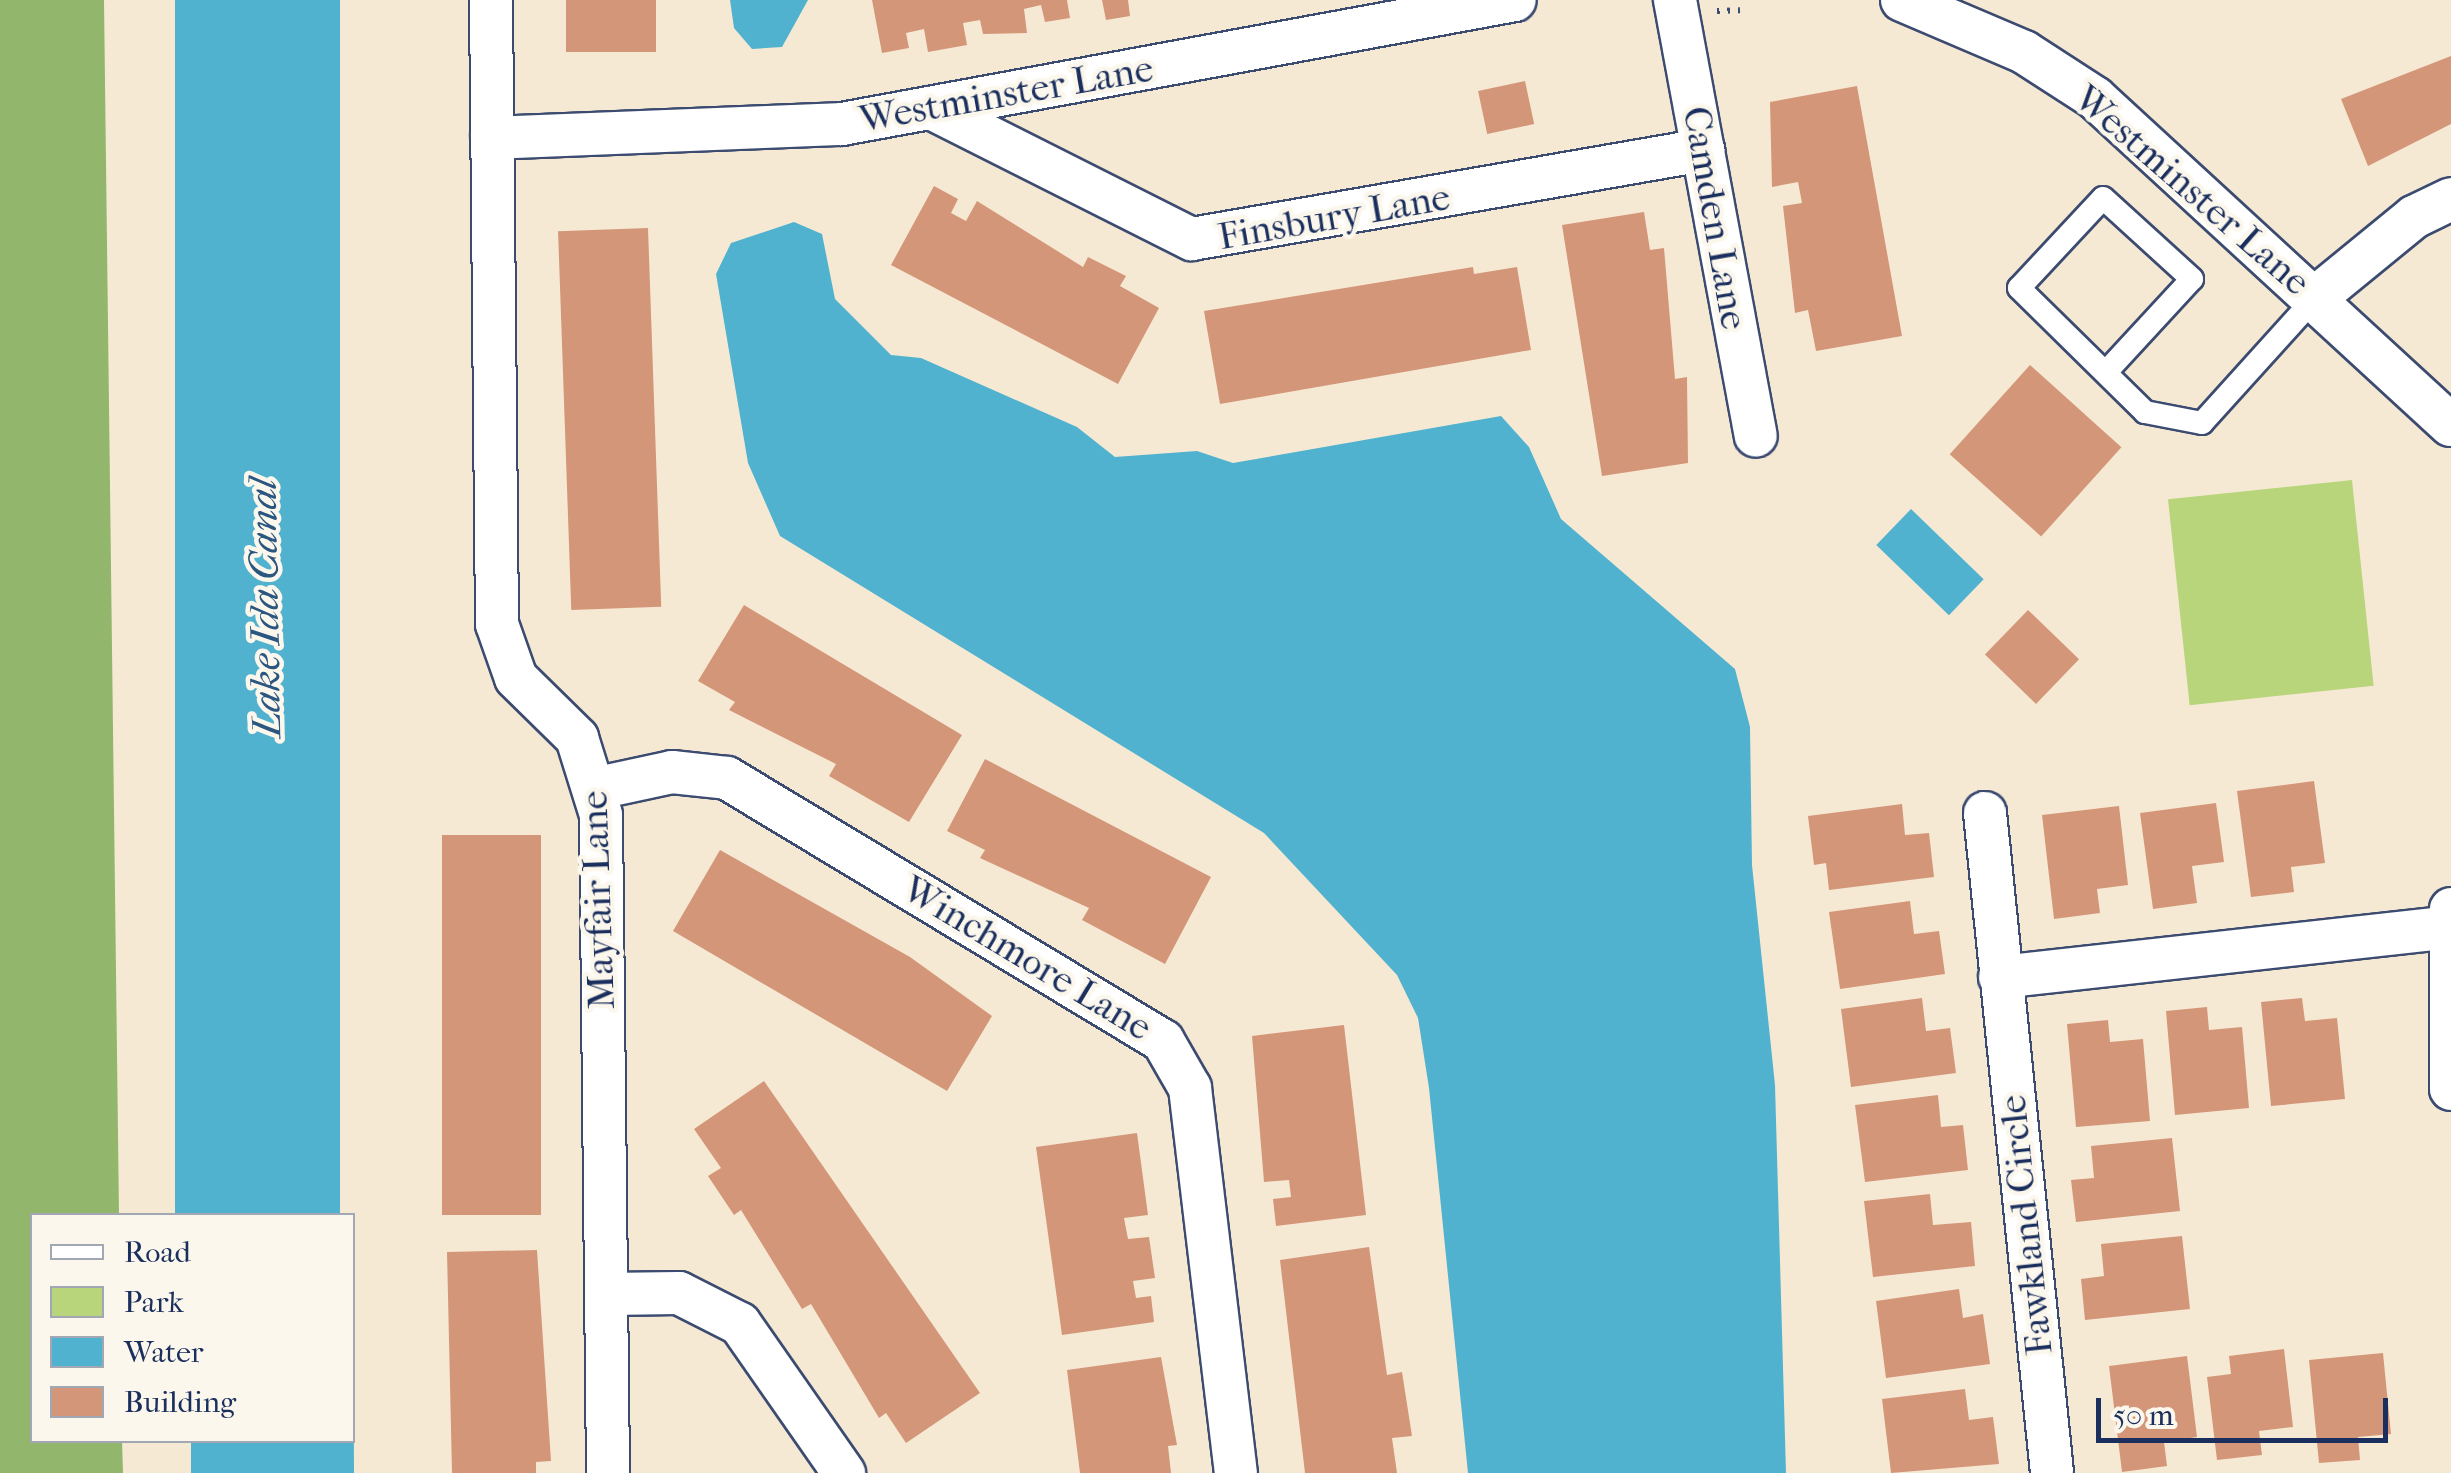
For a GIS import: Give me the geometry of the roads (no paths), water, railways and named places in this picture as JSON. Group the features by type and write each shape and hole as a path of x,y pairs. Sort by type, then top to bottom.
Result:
{"street":[{"name":"Mayfair Lane","path":"491,0 497,624 516,678 577,738 598,788 608,1473"},
{"name":"Westminster Lane","path":"492,138 732,135 931,108 1515,0"},
{"name":"Camden Lane","path":"1675,0 1756,436"},
{"name":"Westminster Lane","path":"1902,0 2008,43 2095,98 2451,425"},
{"name":"Finsbury Lane","path":"931,108 1192,239 1703,150"},
{"path":"2315,298 2414,217 2451,199"},
{"name":"Winchmore Lane","path":"598,788 672,772 727,778 1164,1041 1190,1088 1236,1473"},
{"name":"Fawkland Circle","path":"1986,813 2052,1473"},
{"path":"2000,977 2449,918 2451,1090"},
{"path":"606,1294 680,1293 740,1324 844,1473"}],"lane":[{"path":"2108,372 2192,279 2103,198 2019,288 2108,372 2144,412 2202,424 2315,298"}],"water":[{"name":"Lake Ida Canal","path":"175,0 340,0 340,1213 175,1213"},
{"path":"730,0 808,0 782,47 752,49 734,28"},
{"path":"794,222 822,234 835,299 891,355 921,358 1077,427 1115,457 1197,451 1233,463 1501,416 1529,447 1561,519 1735,669 1750,727 1752,865 1775,1085 1786,1473 1468,1473 1429,1088 1418,1018 1397,975 1264,833 780,536 748,463 716,274 731,243"},
{"path":"1911,509 1984,579 1949,615 1876,545"},
{"path":"191,1443 354,1443 354,1473 191,1473"}]}
